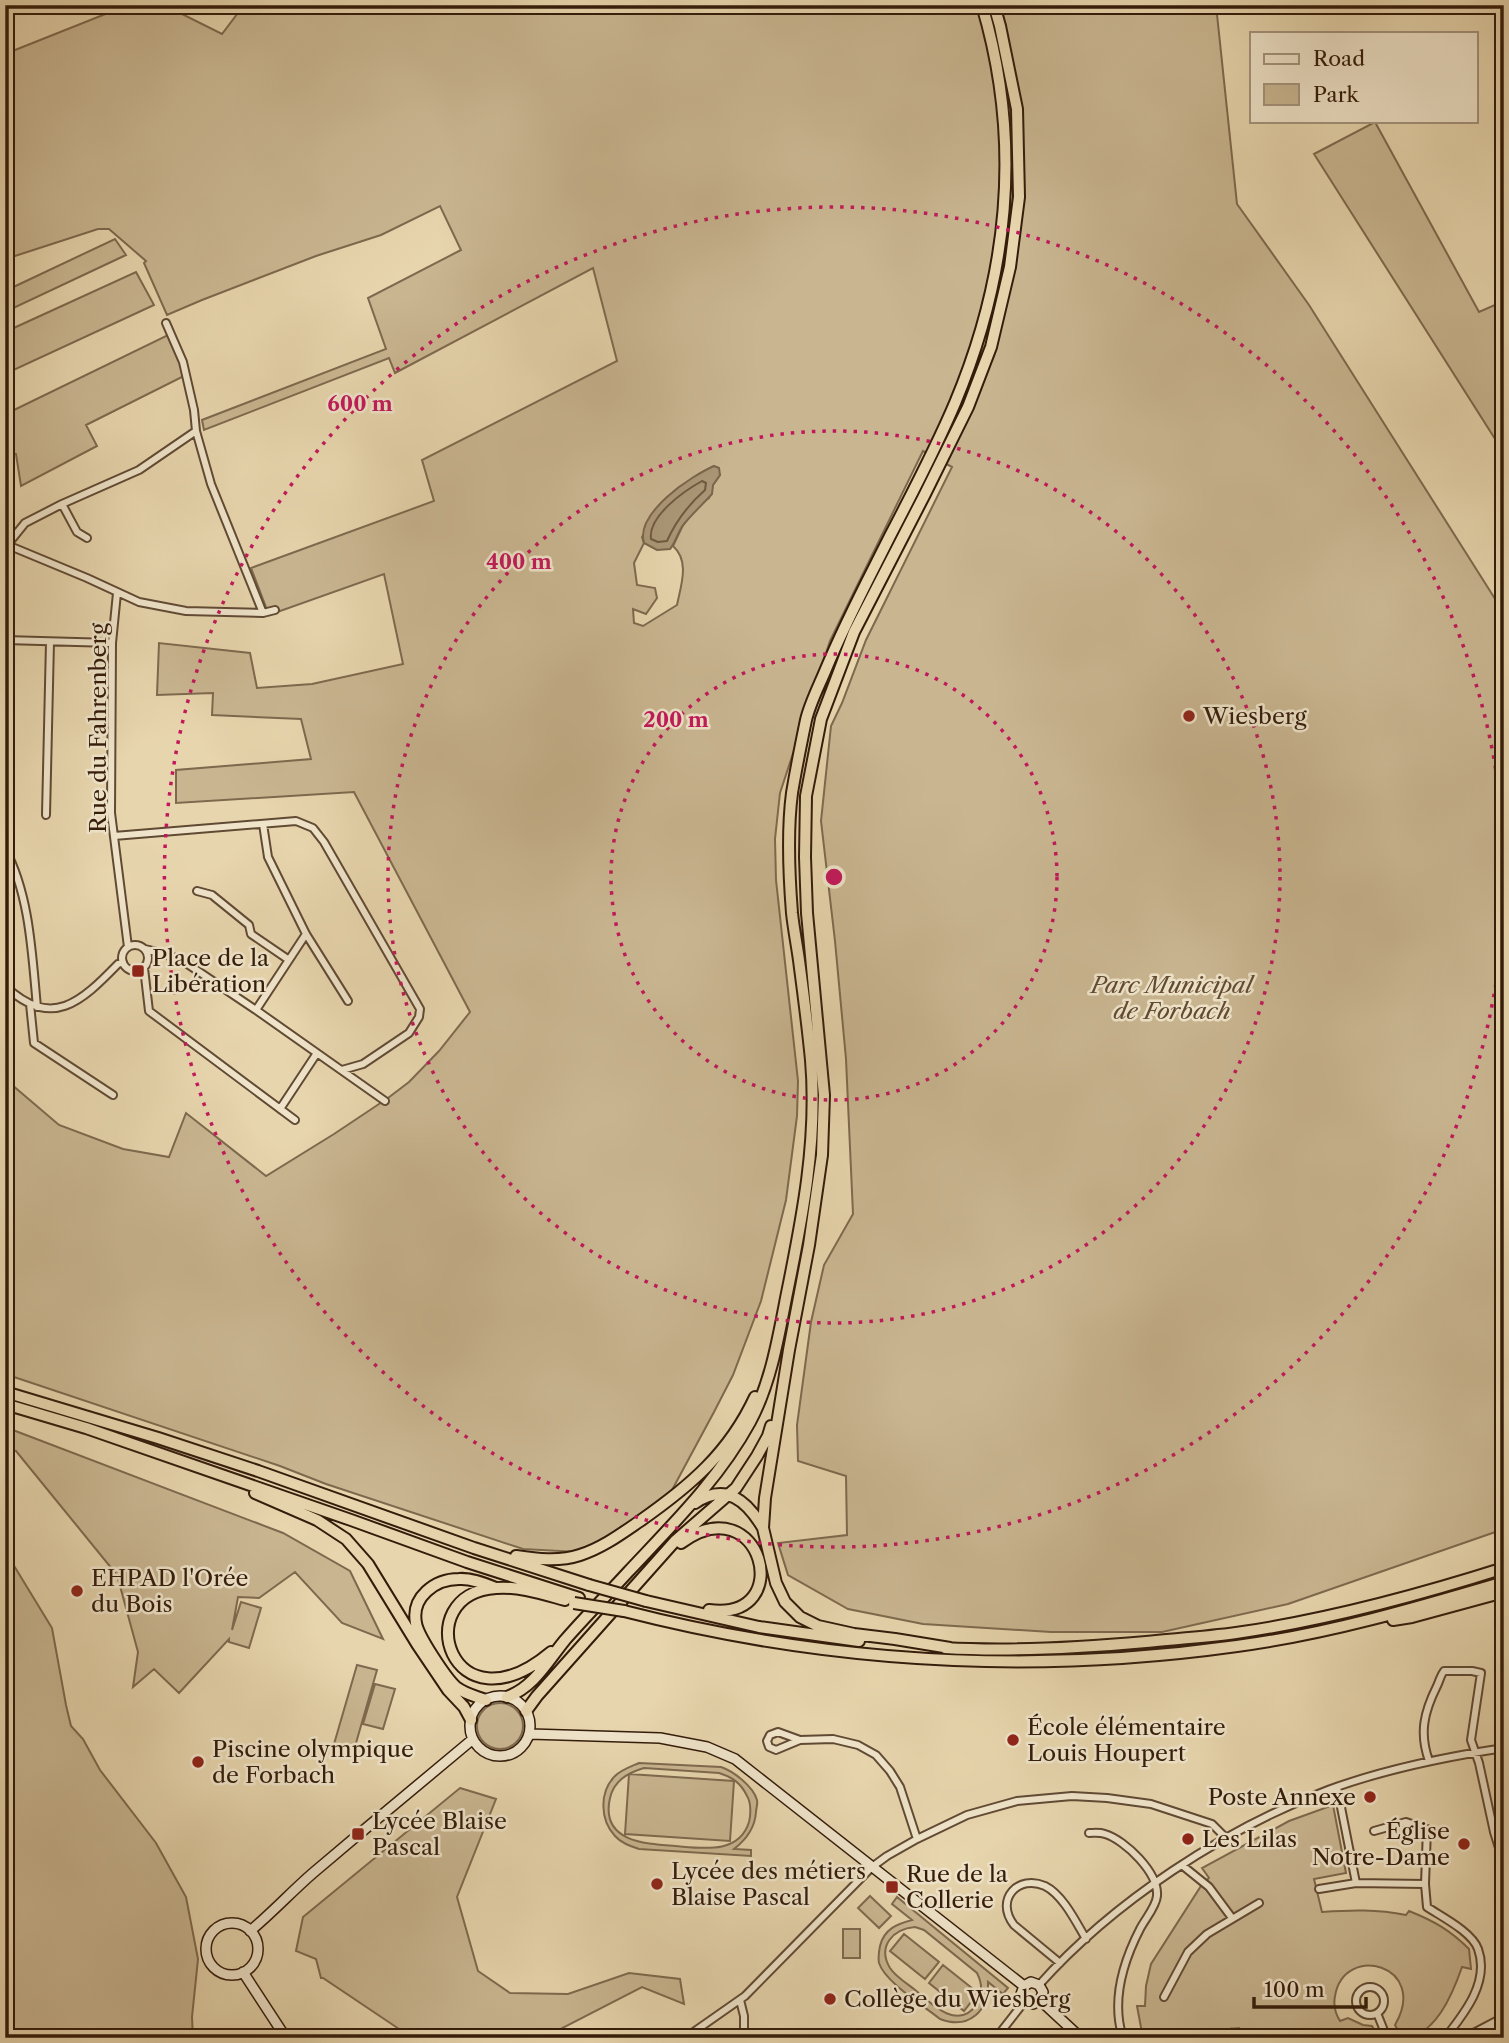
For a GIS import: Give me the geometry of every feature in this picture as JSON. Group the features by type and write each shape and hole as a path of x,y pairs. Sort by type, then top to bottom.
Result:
{"highway":[{"path":"507,1697 521,1692 532,1682 567,1639 683,1513 738,1444 754,1416 769,1374 803,1209 812,1140 811,1065 791,903 791,797 808,713 842,630 956,402 984,321 995,276 1006,195 1004,112 982,5"},
{"path":"950,1648 854,1634 818,1626 800,1617 785,1602 776,1583 763,1528 765,1498 822,1155 824,1095 807,913 806,796 821,719 854,632 968,407 991,347 1010,267 1019,197 1017,109 994,5"},
{"path":"474,1548 531,1559 561,1559 580,1555 611,1541 678,1494 712,1463 735,1433 754,1400 778,1339"},
{"path":"526,1711 545,1686 659,1559 691,1525 729,1495 768,1436 784,1383"},
{"path":"5,1392 258,1471 474,1548 589,1585 759,1628 833,1639 950,1648 1029,1649 1095,1647 1236,1633 1393,1601 1504,1568"},
{"path":"5,1404 86,1428 218,1473 577,1600"},
{"path":"218,1473 253,1492 317,1520 346,1538 368,1564 417,1644 471,1720"},
{"path":"683,1513 708,1496 729,1495 749,1507 763,1528"},
{"path":"659,1559 690,1536 720,1529 737,1532 753,1544 759,1558 760,1583 752,1598 743,1605 732,1611 677,1608"},
{"path":"486,1700 453,1685 421,1638 415,1623 416,1609 421,1596 428,1589 447,1581 459,1578 496,1588"},
{"path":"1349,1625 1504,1582"},
{"path":"567,1639 518,1674 499,1678 481,1677 463,1669 453,1656 447,1639 448,1624 453,1612 465,1598 478,1591 496,1588 577,1600 786,1646 951,1661 1095,1660 1238,1646 1349,1625 1412,1618 1504,1592"}],"street":[{"path":"166,323 183,362 196,431 211,484 263,613"},
{"path":"196,431 139,470 25,523 7,544 139,602 186,611 263,613 275,610"},
{"path":"62,504 77,532 87,538"},
{"name":"Rue du Fahrenberg","path":"117,593 112,643 111,813 128,947"},
{"path":"5,640 112,643"},
{"path":"46,816 50,642"},
{"path":"114,836 296,821 313,828 324,842 420,1009 419,1017 409,1033 363,1064 342,1070"},
{"path":"263,824 268,857 306,934 348,1001"},
{"path":"5,849 20,882 32,957 34,1043 113,1095"},
{"path":"197,891 212,895 249,925 251,934 289,960"},
{"path":"256,1010 306,934"},
{"path":"144,968 133,971 127,968 122,954 128,947 137,945 183,961 386,1101"},
{"path":"145,949 148,958 144,968 149,1011 295,1121"},
{"path":"5,986 17,997 45,1010 59,1009 90,993 123,962"},
{"path":"280,1109 317,1053"},
{"path":"1429,1761 1423,1729 1441,1675 1444,1671 1480,1672 1471,1740 1493,1832 1504,1864"},
{"path":"496,1696 507,1697 518,1702 526,1711 530,1734 520,1749 503,1756 485,1753 473,1739 471,1720 474,1712 486,1700 496,1696"},
{"path":"800,1740 778,1732 770,1735 767,1741 769,1747 776,1750 800,1740 833,1739 859,1745 876,1755 900,1787 916,1839"},
{"path":"530,1734 660,1738 708,1747 735,1759 1024,1986"},
{"path":"250,1931 358,1834 473,1739"},
{"path":"1039,1985 1086,1938 1156,1882 1226,1838 1290,1806 1336,1787 1429,1761 1504,1748"},
{"path":"1336,1787 1356,1882"},
{"path":"685,2038 740,2000 872,1867 916,1839 967,1815 1017,1801 1072,1796 1107,1798 1151,1804 1212,1824 1226,1838"},
{"path":"1374,1831 1406,1822 1427,1829 1427,1907 1461,1929 1478,1947 1480,1969 1475,1993 1465,2014 1445,2038"},
{"path":"1089,1833 1100,1832 1127,1846 1156,1882 1157,1899 1140,1929 1123,1969 1118,2004 1123,2038"},
{"path":"1183,1866 1209,1887 1232,1918"},
{"path":"1319,1889 1356,1882 1425,1884"},
{"path":"1060,1963 1014,1925 1005,1907 1007,1897 1026,1884 1047,1887 1059,1898 1086,1938"},
{"path":"1164,1997 1188,1952 1207,1934 1259,1903"},
{"path":"233,1923 243,1926 256,1939 256,1959 251,1967 243,1972 232,1975 220,1972 213,1967 207,1956 209,1936 222,1925 233,1923"},
{"path":"243,1972 286,2038"},
{"path":"1031,1982 1039,1985 1043,1992 1040,2000 1033,2004 1025,2001 1021,1994 1024,1986 1031,1982"},
{"path":"1364,1989 1376,1989 1381,1993 1383,2006 1377,2013 1365,2014 1357,2006 1357,1995 1364,1989"},
{"path":"740,2000 744,2016 744,2038"},
{"path":"1040,2000 1082,2038"},
{"path":"996,2038 1025,2001"},
{"path":"1377,2013 1387,2038"},
{"path":"1464,2038 1504,2017"},
{"path":"1492,2025 1498,2038"},
{"path":"1221,2038 1233,2032 1242,2038"}],"green space":[{"name":"Parc Municipal de Forbach","path":"128,5 164,5 222,34 244,5 1216,5 1237,204 1309,305 1504,613 1504,1529 1288,1604 1162,1632 1051,1632 923,1624 848,1609 788,1575 778,1543 847,1535 846,1476 798,1461 797,1425 811,1322 824,1265 853,1214 846,1059 821,821 831,726 866,640 952,467 923,451 830,641 780,793 775,839 776,880 798,1081 797,1116 786,1200 761,1301 733,1375 672,1490 616,1532 578,1552 523,1549 5,1374 5,1079 59,1125 123,1149 169,1157 186,1113 266,1176 334,1134 409,1082 439,1051 470,1012 354,792 176,803 176,770 311,759 301,719 212,715 213,693 157,695 159,643 250,653 257,688 312,684 403,664 384,574 269,615 251,568 434,501 422,460 617,361 593,268 395,373 389,358 204,430 202,420 386,349 368,298 461,250 440,206 381,235 316,256 167,315 144,263 146,261 109,229 98,229 15,256 5,255 5,54","holes":["714,466 720,475 709,498 700,503 683,525 673,546 683,566 677,605 643,626 634,623 633,609 646,614 657,598 655,588 637,585 634,563 644,543 642,537 662,502 679,487"]},
{"path":"1375,122 1479,312 1504,301 1504,453 1314,154"},
{"path":"115,239 126,255 5,312 5,291"},
{"path":"136,272 154,305 5,374 5,332"},
{"path":"168,335 184,376 86,425 97,446 21,486 16,454 5,451 5,386 10,412"},
{"path":"5,1427 283,1533 350,1571 383,1639 342,1623 295,1572 259,1598 238,1597 232,1630 241,1602 261,1608 249,1648 229,1642 229,1639 179,1693 154,1669 133,1687 138,1652 117,1575 16,1451 5,1449"},
{"path":"5,1551 52,1628 71,1726 83,1739 100,1770 156,1843 186,1897 198,1959 192,2017 193,2038 5,2038"},
{"path":"357,1665 377,1670 354,1750 334,1744"},
{"path":"375,1684 395,1689 383,1729 363,1724"},
{"path":"500,1703 517,1709 523,1726 517,1743 500,1749 483,1743 477,1726 483,1709"},
{"path":"639,1763 721,1767 742,1780 755,1795 757,1805 752,1828 734,1849 751,1850 751,1856 639,1849 620,1841 606,1822 604,1798 615,1776","holes":["644,1768 719,1773 739,1784 750,1805 749,1822 744,1833 728,1845 696,1848 639,1842 628,1838 612,1824 609,1813 612,1792 618,1782 632,1772"]},
{"path":"629,1774 734,1781 730,1841 625,1834"},
{"path":"460,1788 496,1799 457,1897 478,1971 510,1993 568,1994 629,1973 680,1979 684,2004 642,1987 543,2038 406,2038 405,2033 321,1978 316,1959 296,1951 303,1917"},
{"path":"1333,1805 1346,1873 1314,1879 1322,1912 1364,1910 1406,1915 1409,1911 1441,1927 1469,1949 1471,1969 1462,1967 1448,2001 1433,2022 1424,2031 1402,2038 1395,2025 1403,2004 1402,1988 1394,1975 1382,1968 1367,1966 1353,1969 1342,1979 1334,2006 1340,2021 1348,2018 1372,2026 1377,2034 1372,2038 1245,2038 1239,2028 1219,2030 1214,2032 1213,2038 1143,2038 1137,2006 1145,2006 1151,1964 1201,1886 1209,1878 1202,1868 1289,1821"},
{"path":"870,1896 891,1916 879,1928 858,1908"},
{"path":"897,1897 1008,1988 1003,1994 988,1982 985,2002 975,2016 960,2022 940,2019 897,1986 879,1963 880,1946 888,1931 912,1920 892,1904","holes":["907,1928 924,1930 977,1973 981,1992 977,2004 969,2012 961,2015 944,2012 890,1968 885,1953 889,1940"]},
{"path":"843,1929 860,1929 860,1958 843,1958"},
{"path":"904,1934 939,1962 925,1979 890,1951"},
{"path":"943,1965 978,1993 964,2011 929,1983"}],"water":[{"path":"714,466 719,468 720,475 713,485 712,494 684,524 670,549 657,550 644,543 643,531 656,508 679,487"}],"place":[{"name":"Wiesberg","path":"1189,716"},
{"name":"Place de la Libération","path":"138,971"},
{"name":"EHPAD l'Orée du Bois","path":"77,1591"},
{"name":"École élémentaire Louis Houpert","path":"1013,1740"},
{"name":"Piscine olympique de Forbach","path":"198,1762"},
{"name":"Poste Annexe","path":"1370,1797"},
{"name":"Lycée Blaise Pascal","path":"358,1834"},
{"name":"Les Lilas","path":"1188,1839"},
{"name":"Église Notre-Dame","path":"1464,1844"},
{"name":"Lycée des métiers Blaise Pascal","path":"657,1884"},
{"name":"Rue de la Collerie","path":"892,1887"},
{"name":"Collège du Wiesberg","path":"830,1999"}]}
